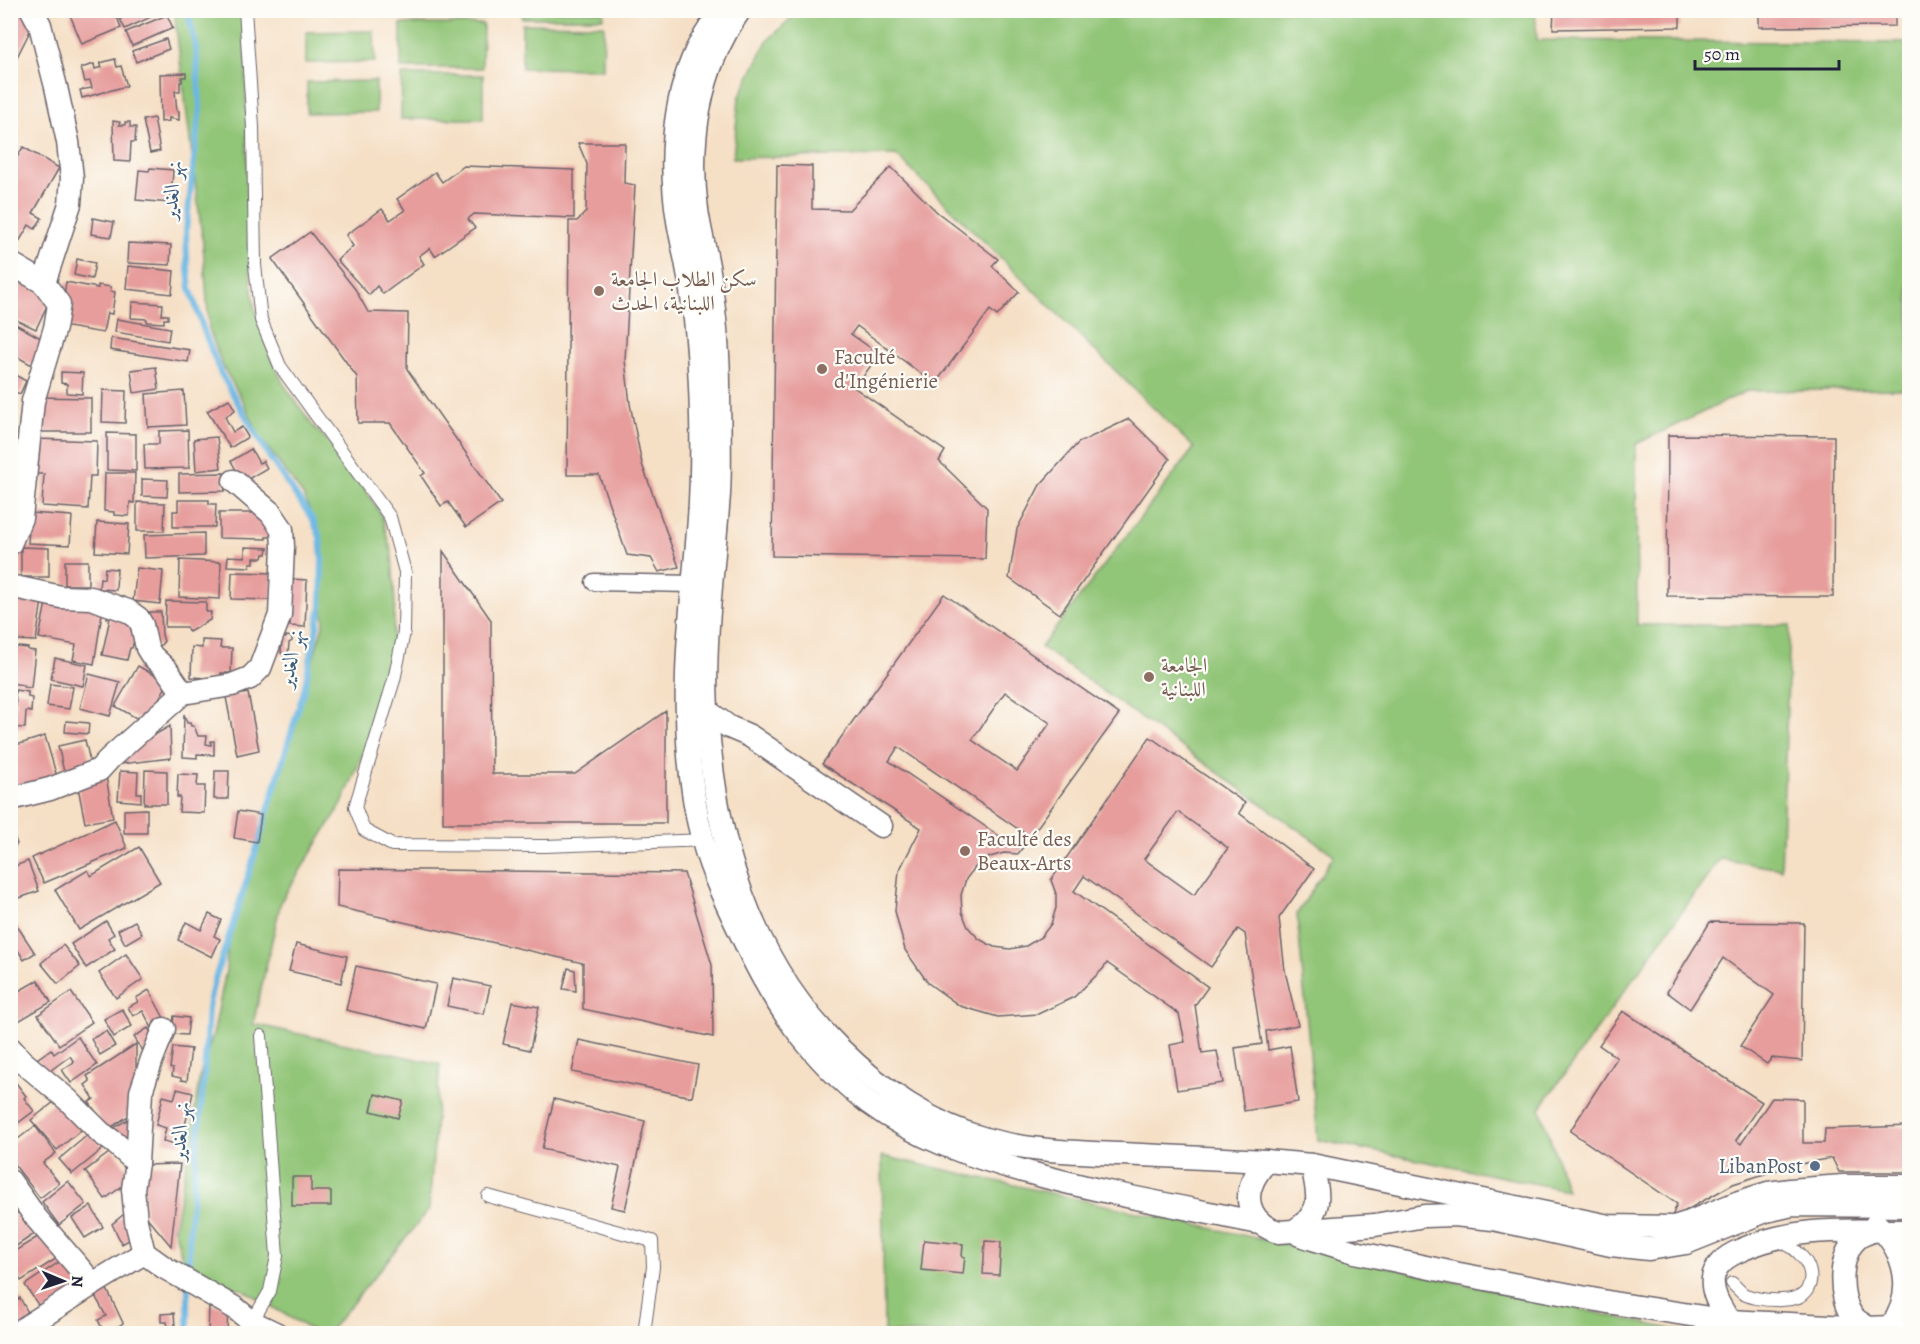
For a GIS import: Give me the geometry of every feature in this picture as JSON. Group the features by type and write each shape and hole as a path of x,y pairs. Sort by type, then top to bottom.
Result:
{"street":[{"path":"32,10 39,25 56,87 68,142 72,178 70,204 44,283"},
{"path":"685,133 686,76 697,47 721,10"},
{"path":"740,10 716,50 700,100 672,167 709,274 719,357 719,489 708,642 697,711 694,792 713,840 736,879 756,929 774,965 794,996 825,1035 849,1059 906,1104 954,1127 984,1138 1017,1146 1078,1152 1312,1165 1609,1226 1635,1228 1674,1227 1768,1193 1834,1187 1910,1186"},
{"path":"688,217 691,288 699,361 701,421 697,542 688,643 697,711"},
{"path":"10,263 44,283 59,304 55,328 33,401 21,518 10,544"},
{"path":"10,798 50,789 99,770 183,693 232,685 250,678 260,668 280,615 282,530 271,513 234,481"},
{"path":"594,582 692,584"},
{"path":"10,586 61,597 91,598 128,611 138,618 142,625 147,648 152,656 167,670 183,693"},
{"path":"697,711 750,736 881,826"},
{"path":"713,840 718,886 759,973 784,1015 812,1051 870,1103 902,1125 971,1156 1071,1184 1258,1223 1279,1232 1375,1225 1424,1216 1454,1215 1493,1219 1611,1245 1649,1249 1686,1243 1766,1211 1792,1206 1910,1232"},
{"path":"164,1029 141,1092 137,1163 133,1189 136,1221 144,1253 165,1268 235,1308 249,1328 277,1334"},
{"path":"10,1048 68,1100 100,1133 137,1163"},
{"path":"1258,1223 1250,1210 1248,1194 1253,1179 1266,1161"},
{"path":"1292,1231 1309,1221 1317,1206 1317,1188 1312,1165"},
{"path":"10,1181 37,1219 93,1284"},
{"path":"1292,1231 1355,1252 1401,1263 1613,1303 1729,1320 1868,1328 1900,1326 1905,1279 1901,1258 1872,1222 1834,1187"},
{"path":"1868,1328 1854,1319 1845,1299 1843,1274 1845,1259 1858,1238 1872,1222 1904,1202"},
{"path":"1729,1320 1717,1301 1713,1280 1715,1270 1734,1253 1770,1238 1872,1222"},
{"path":"15,1334 144,1253"}],"lane":[{"path":"245,10 253,127 255,265 261,320 280,366 390,517 405,572 404,632 394,680 355,807 364,830 392,844 545,846 713,840"},
{"path":"249,1328 270,1291 277,1256 261,1036"},
{"path":"488,1196 652,1241 653,1267 644,1334"},
{"path":"1732,1283 1743,1293 1752,1297 1795,1299 1802,1296 1807,1290 1810,1274 1804,1258 1786,1243 1770,1238"}],"green space":[{"path":"1535,10 1537,40 1910,43 1909,389 1747,391 1636,444 1637,625 1790,625 1781,869 1720,859 1540,1108 1567,1190 1318,1140 1297,914 1334,855 1041,647 1194,448 896,155 733,158 739,98 767,41 799,11"},
{"path":"174,11 245,11 249,255 255,309 283,383 313,426 346,460 381,514 392,554 395,604 386,693 342,804 281,901 253,1024 440,1064 429,1210 328,1333 316,1333 242,1289 189,1283 174,1228 200,1075 214,1031 231,933 324,622 320,581 321,538 303,495 259,436 243,401 222,365 209,328 203,244"},
{"path":"401,11 483,11 483,19 401,18"},
{"path":"522,11 604,11 603,18 522,18"},
{"path":"401,24 483,24 482,68 401,68"},
{"path":"522,24 604,25 603,69 522,68"},
{"path":"374,31 375,62 306,63 306,32"},
{"path":"402,75 483,75 483,119 401,119"},
{"path":"376,81 376,112 307,113 307,82"},
{"path":"882,1156 1689,1333 884,1333"}],"building":[{"path":"10,10 27,10 34,23 10,71"},
{"path":"82,10 120,10 122,15 117,17 121,28 82,44 70,15"},
{"path":"125,10 161,10 162,12 125,29 120,19 127,15"},
{"path":"1554,10 1680,10 1680,27 1553,29"},
{"path":"1759,10 1895,10 1895,26 1759,27"},
{"path":"167,15 173,28 132,46 126,32"},
{"path":"166,39 169,49 136,62 132,51"},
{"path":"115,59 117,67 121,66 127,86 82,98 80,90 92,88 90,81 85,82 81,68 94,64 95,69 102,67 100,63"},
{"path":"186,73 186,77 182,77 182,82 180,82 180,91 175,91 179,120 169,118 169,121 161,122 160,74"},
{"path":"154,118 160,151 150,153 143,120"},
{"path":"113,121 120,122 119,125 130,122 130,127 136,127 135,142 131,142 130,162 114,161"},
{"name":"سكن الطلاب الجامعة اللبنانية، الحدث","path":"578,143 625,143 624,183 635,185 625,360 630,404 642,464 679,567 659,572 651,558 627,555 599,475 567,475 569,221 577,221 586,212 587,164"},
{"path":"23,147 59,168 33,213 42,218 35,229 29,225 13,252 10,250 10,169"},
{"name":"Faculté d'Ingénierie","path":"777,165 812,166 812,209 849,210 891,167 937,212 998,259 992,266 1019,292 997,316 990,310 935,384 857,326 851,334 879,354 855,388 945,451 939,461 987,508 985,559 772,556"},
{"path":"464,166 574,170 574,218 474,214 468,219 475,228 435,256 430,248 419,256 424,264 383,294 377,286 369,295 337,260 353,246 346,235 382,209 390,220 405,210 397,199 435,172 442,182"},
{"path":"150,168 173,170 171,203 136,200 139,170 149,171"},
{"path":"93,218 114,222 111,237 91,234"},
{"path":"310,232 355,289 368,312 408,313 407,369 501,503 466,527 448,502 441,506 421,476 425,473 390,423 358,423 357,377 272,259"},
{"path":"128,243 171,245 170,265 127,263"},
{"path":"77,259 95,263 92,279 74,275"},
{"path":"128,266 174,271 172,294 126,289"},
{"path":"16,281 51,297 36,329 10,317 10,295"},
{"path":"66,282 98,288 98,285 111,287 110,291 115,292 112,314 107,313 103,333 62,326 67,296 64,295"},
{"path":"132,302 163,304 162,315 168,315 168,319 164,319 164,323 131,318"},
{"path":"117,319 170,328 168,341 115,332"},
{"path":"10,321 46,341 32,365 10,353"},
{"path":"111,338 190,350 188,362 110,350"},
{"path":"156,367 159,389 134,393 131,370"},
{"path":"10,372 26,381 20,394 10,390"},
{"path":"61,372 83,373 82,394 67,393 67,384 61,383"},
{"path":"103,390 126,391 125,423 102,422"},
{"path":"184,391 186,425 148,427 146,394"},
{"path":"35,397 91,398 91,432 34,432"},
{"path":"229,399 235,410 225,417 233,432 242,427 248,437 230,448 207,411"},
{"path":"1129,419 1170,459 1060,614 1009,578 1017,529 1040,485 1078,443"},
{"path":"188,430 189,468 145,469 144,444 159,444 159,431"},
{"path":"107,433 136,434 136,471 107,470"},
{"path":"1668,435 1834,436 1833,597 1667,596"},
{"path":"217,437 221,468 196,471 194,439"},
{"path":"35,439 97,441 96,476 90,476 88,509 42,506 44,474 34,474"},
{"path":"251,449 259,463 263,461 267,468 243,482 231,461"},
{"path":"105,473 135,473 134,503 130,502 129,516 114,515 114,512 104,511"},
{"path":"224,473 225,491 179,492 179,474"},
{"path":"142,479 168,480 167,497 142,496"},
{"path":"178,500 209,500 209,504 216,504 215,527 173,527 173,511 178,511"},
{"path":"137,502 165,503 164,531 137,531"},
{"path":"30,513 72,516 70,545 28,543"},
{"path":"219,513 266,513 279,537 219,538"},
{"path":"97,522 129,524 127,554 95,552"},
{"path":"204,533 204,556 145,558 144,535"},
{"path":"21,547 49,548 49,577 21,577"},
{"path":"245,547 268,548 267,554 264,554 263,558 254,558 254,563 250,563 250,567 227,566 228,556 245,557"},
{"path":"443,551 491,620 492,774 575,774 666,711 666,823 443,823"},
{"path":"180,560 221,562 220,599 179,597"},
{"path":"65,561 88,561 88,585 65,585"},
{"path":"105,568 117,569 116,590 99,589 100,578 104,579"},
{"path":"137,568 163,571 160,604 133,601"},
{"path":"232,572 273,573 272,600 231,599"},
{"path":"292,579 307,580 305,627 290,626"},
{"name":"Faculté des Beaux-Arts","path":"944,594 1119,714 1018,854 1004,853 990,857 976,866 966,879 961,895 962,912 968,927 979,939 994,947 1010,949 1026,946 1041,937 1051,924 1056,908 1056,894 1051,880 1150,737 1245,803 1239,813 1314,869 1279,918 1285,971 1298,1025 1266,1031 1268,1050 1290,1046 1298,1102 1244,1111 1235,1048 1262,1044 1245,934 1238,929 1211,967 1084,876 1074,891 1208,987 1195,1005 1202,1053 1217,1051 1223,1083 1177,1090 1170,1045 1185,1042 1179,1014 1107,963 1074,997 1038,1014 998,1017 960,1006 928,983 905,950 895,911 899,871 921,828 822,764","holes":["1005,692 1050,723 1017,771 972,740","898,747 1027,835 1017,848 889,761","1178,812 1228,848 1194,895 1144,859"]},
{"path":"10,595 42,600 36,641 14,640 15,614 10,614"},
{"path":"47,597 103,607 94,664 73,660 76,645 39,638"},
{"path":"166,601 206,602 206,612 211,612 210,620 189,632 186,627 165,627"},
{"path":"110,606 132,625 131,630 136,632 127,660 102,655 110,618 107,618"},
{"path":"149,612 161,612 164,641 160,646 155,644 139,613 149,614"},
{"path":"292,637 292,641 289,643 288,655 284,655 281,653 282,638"},
{"path":"202,640 221,641 220,648 232,648 231,673 221,673 221,682 191,677 192,647 202,648"},
{"path":"10,646 35,651 31,688 10,683"},
{"path":"55,658 87,665 83,686 51,679"},
{"path":"138,666 168,683 145,723 115,706"},
{"path":"89,674 120,682 110,716 80,708"},
{"path":"50,684 73,687 69,709 47,706"},
{"path":"15,690 28,692 28,697 32,698 31,712 26,711 25,728 10,727 10,706 16,707"},
{"path":"248,693 259,750 237,755 226,697"},
{"path":"184,714 187,723 194,726 198,736 207,736 206,744 211,745 211,741 214,741 214,755 197,754 197,758 183,757"},
{"path":"66,721 89,723 88,734 65,732"},
{"path":"170,726 171,758 121,764 120,755"},
{"path":"45,736 57,777 16,790 10,773 10,747"},
{"path":"85,740 92,770 65,776 58,746"},
{"path":"145,770 167,771 167,804 144,804"},
{"path":"120,771 138,772 137,793 141,793 141,802 118,800"},
{"path":"215,771 229,771 228,799 214,799"},
{"path":"178,774 198,775 197,786 205,786 204,813 179,812"},
{"path":"106,776 113,818 85,823 77,782"},
{"path":"147,809 147,833 124,833 124,810"},
{"path":"238,811 261,815 257,842 234,838"},
{"path":"115,820 127,848 44,883 32,858"},
{"path":"11,828 17,844 11,850"},
{"path":"139,847 160,882 79,930 55,890 88,870 91,876"},
{"path":"28,861 39,891 14,900 10,890 10,868"},
{"path":"338,869 684,873 712,965 713,1037 583,1009 583,963 337,907"},
{"path":"209,914 221,920 214,936 220,939 212,957 178,940 186,922 201,930"},
{"path":"10,915 35,953 24,960 13,942 10,944"},
{"path":"106,921 114,934 108,938 115,949 86,968 71,944"},
{"path":"135,921 142,934 125,944 118,930"},
{"path":"1710,922 1804,923 1802,1061 1772,1058 1767,1064 1740,1046 1774,995 1723,958 1690,1009 1667,992"},
{"path":"296,944 347,956 341,983 289,971"},
{"path":"63,945 80,966 58,984 41,963"},
{"path":"126,954 143,979 116,998 99,973"},
{"path":"356,966 436,984 426,1029 346,1010"},
{"path":"568,968 575,970 576,991 563,989"},
{"path":"453,978 490,986 484,1014 447,1006"},
{"path":"38,980 51,1002 10,1026 10,996"},
{"path":"149,990 165,1020 152,1028 143,1011 133,1016 128,1007 138,1002 136,998"},
{"path":"71,992 92,1022 59,1045 38,1015"},
{"path":"512,1002 539,1007 530,1050 503,1044"},
{"path":"122,1009 132,1026 114,1037 104,1019"},
{"path":"1623,1011 1762,1102 1736,1140 1741,1144 1772,1098 1803,1099 1803,1143 1824,1143 1825,1129 1910,1126 1910,1172 1839,1172 1832,1158 1810,1162 1733,1184 1671,1219 1677,1204 1570,1131 1617,1058 1599,1045"},
{"path":"174,1016 189,1018 187,1035 172,1034"},
{"path":"148,1028 155,1038 145,1054 134,1037"},
{"path":"106,1031 115,1046 100,1055 91,1039"},
{"path":"78,1037 97,1065 71,1083 62,1070 74,1062 70,1056 47,1073 37,1059 51,1049 54,1054"},
{"path":"579,1040 698,1065 692,1097 572,1072"},
{"path":"136,1044 136,1111 104,1132 98,1115 89,1102 94,1099 85,1085 90,1081 87,1076"},
{"path":"173,1047 191,1049 187,1081 172,1076 173,1069 170,1068"},
{"path":"10,1075 34,1111 10,1129"},
{"path":"177,1089 193,1093 180,1145 163,1141 166,1128 156,1125 163,1096 174,1099"},
{"path":"375,1094 403,1101 398,1118 371,1111"},
{"path":"59,1098 86,1126 57,1150 31,1120"},
{"path":"554,1099 645,1121 625,1210 611,1207 620,1167 542,1149"},
{"path":"137,1114 135,1151 110,1130"},
{"path":"35,1126 56,1153 43,1163 59,1183 40,1198 10,1159 10,1145"},
{"path":"91,1132 104,1148 72,1174 59,1159"},
{"path":"113,1150 133,1178 105,1199 85,1171"},
{"path":"180,1164 171,1246 145,1215 144,1165"},
{"path":"292,1177 311,1177 311,1191 331,1191 331,1206 292,1206"},
{"path":"68,1181 86,1204 59,1225 42,1202"},
{"path":"91,1206 103,1227 85,1238 72,1218"},
{"path":"129,1210 136,1236 122,1244 112,1224"},
{"path":"21,1211 36,1233 10,1250 10,1217"},
{"path":"44,1233 59,1257 21,1281 10,1264 10,1254"},
{"path":"924,1240 963,1244 962,1257 965,1257 963,1274 921,1270"},
{"path":"985,1241 1001,1242 999,1275 983,1274"},
{"path":"68,1256 87,1285 44,1314 25,1285"},
{"path":"106,1287 123,1323 103,1330 98,1320 106,1316 94,1294"},
{"path":"20,1298 32,1320 10,1332 10,1303"},
{"path":"209,1305 228,1306 227,1334 208,1334"},
{"path":"174,1313 175,1326 168,1327 167,1322 161,1322 161,1314"}],"waterway":[{"name":"نهر الغدير","path":"187,10 196,46 200,107 186,230 190,288 220,372 270,458 313,520 320,537 322,558 321,606 304,690 213,985 208,1008 190,1223 188,1276"},
{"name":"نهر الغدير","path":"188,1286 188,1334"}],"place":[{"name":"سكن الطلاب الجامعة اللبنانية، الحدث","path":"599,291"},
{"name":"Faculté d'Ingénierie","path":"822,369"},
{"name":"الجامعة اللبنانية","path":"1149,677"},
{"name":"Faculté des Beaux-Arts","path":"965,851"},
{"name":"LibanPost","path":"1815,1166"}]}
